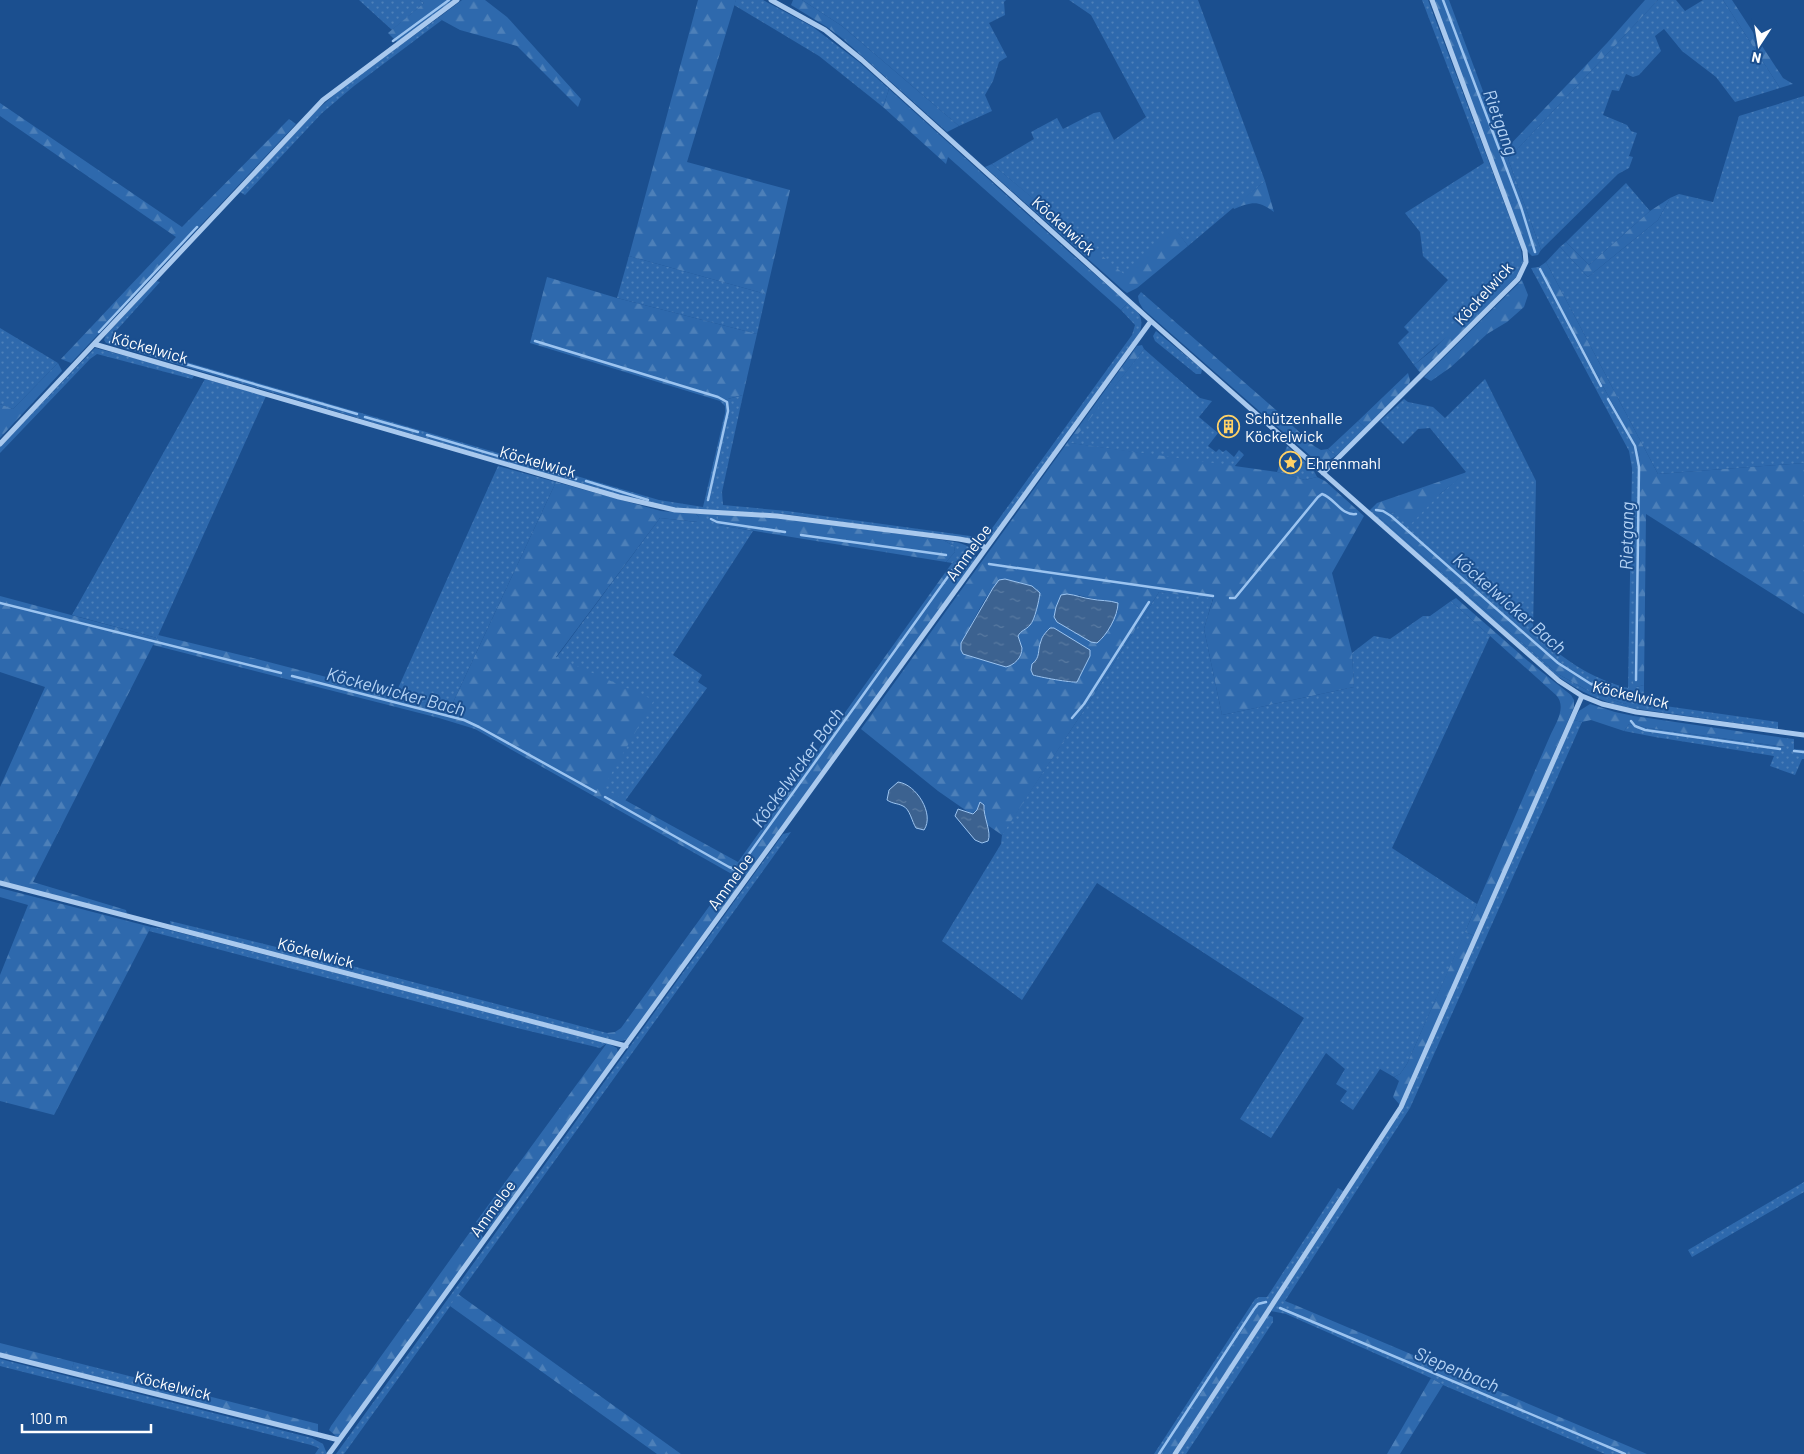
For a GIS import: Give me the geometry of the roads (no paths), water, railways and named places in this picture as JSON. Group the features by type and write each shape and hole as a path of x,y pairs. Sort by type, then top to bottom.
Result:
{"street":[{"name":"Köckelwick","path":"0,444 323,100 457,0"},
{"name":"Köckelwick","path":"771,0 825,30 862,60 1151,321 1559,681 1582,696 1602,704 1636,712 1804,735"},
{"path":"781,5 787,0"},
{"name":"Köckelwick","path":"1324,473 1518,279 1526,262 1525,251 1432,0"},
{"name":"Ammeloe","path":"329,1454 1151,321"},
{"name":"Köckelwick","path":"94,344 619,497 675,510 778,516 959,539 975,542 986,548"},
{"path":"1175,1454 1401,1107 1582,696"},
{"name":"Köckelwick","path":"0,883 626,1046"},
{"name":"Köckelwick","path":"0,1354 339,1440"}],"water":[{"path":"1005,579 1032,586 1040,593 1032,622 1018,636 1022,648 1021,655 1015,663 1006,667 963,654 961,650 961,643 993,588 999,580"},
{"path":"1067,594 1118,603 1118,608 1111,625 1097,643 1091,642 1057,622 1054,617 1056,607 1061,595"},
{"path":"1050,628 1054,628 1090,650 1090,656 1077,682 1033,675 1031,670 1032,664 1038,656 1042,637"},
{"path":"898,782 911,788 922,801 927,816 924,830 916,828 905,808 887,800 889,790"},
{"path":"980,802 984,805 989,833 988,841 982,843 975,840 955,816 958,809 973,814"}],"waterway":[{"path":"393,41 449,0"},
{"name":"Rietgang","path":"1443,0 1521,207 1535,252"},
{"path":"99,332 197,227"},
{"name":"Rietgang","path":"1540,269 1601,386"},
{"path":"535,341 718,397 727,402 728,411 708,500"},
{"path":"110,342 357,414"},
{"name":"Rietgang","path":"1608,399 1635,446 1639,467 1636,680"},
{"path":"365,417 418,432"},
{"path":"427,435 576,479"},
{"path":"586,481 648,500"},
{"name":"Köckelwicker Bach","path":"1230,598 1235,598 1322,494 1331,499 1342,510 1356,514"},
{"name":"Köckelwicker Bach","path":"1376,510 1383,511 1391,516 1558,663 1591,684 1634,697 1634,702"},
{"path":"711,519 717,522 785,532"},
{"path":"801,535 946,555"},
{"name":"Köckelwicker Bach","path":"605,797 729,867 739,868 957,564 967,560"},
{"name":"Köckelwicker Bach","path":"989,564 1213,596"},
{"path":"1072,718 1084,704 1149,602"},
{"name":"Köckelwicker Bach","path":"0,603 281,673"},
{"name":"Köckelwicker Bach","path":"292,676 464,720 596,792"},
{"name":"Köckelwicker Bach","path":"1631,721 1635,726 1645,730 1780,749"},
{"name":"Köckelwicker Bach","path":"1794,751 1804,752"},
{"name":"Siepenbach","path":"1159,1454 1254,1309 1258,1304 1266,1302"},
{"name":"Siepenbach","path":"1280,1308 1625,1454"}],"place":[{"name":"Schützenhalle Köckelwick","path":"1229,426"},
{"name":"Ehrenmahl","path":"1290,462"}]}
